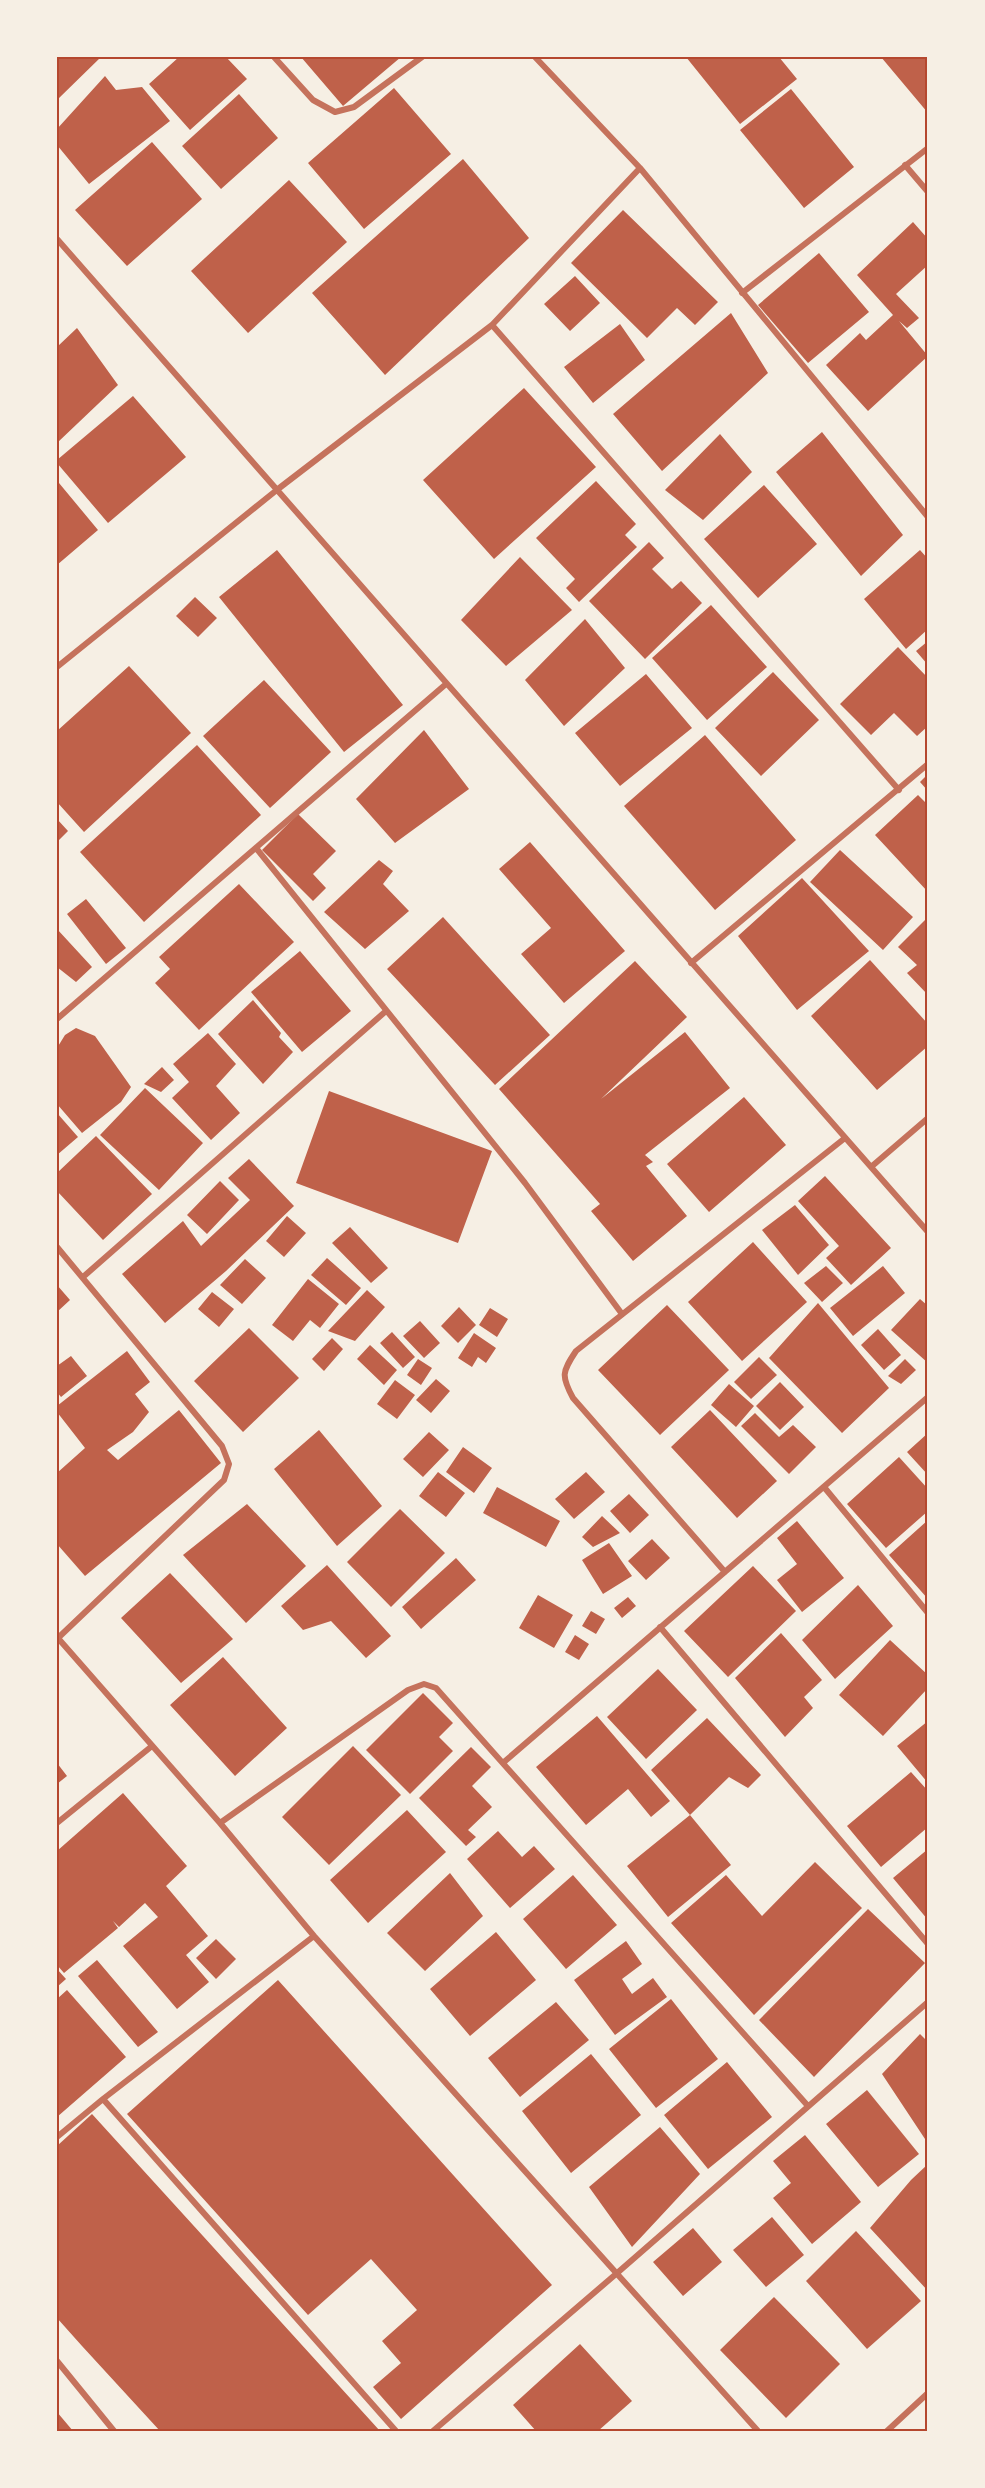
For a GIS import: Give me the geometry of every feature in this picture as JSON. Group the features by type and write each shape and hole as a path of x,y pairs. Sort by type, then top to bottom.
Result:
{"street":[{"path":"274,57 313,100 335,112 354,107 422,57"},
{"path":"535,57 640,168 928,517"},
{"path":"742,293 928,148"},
{"path":"905,165 928,192"},
{"path":"57,665 278,489 492,325 640,168"},
{"path":"57,239 928,1232"},
{"path":"492,325 899,790"},
{"path":"57,1019 446,684"},
{"path":"691,963 928,764"},
{"path":"256,848 525,1183 622,1314"},
{"path":"84,1277 386,1011"},
{"path":"871,1167 928,1118"},
{"path":"725,1572 573,1398 563,1381 565,1367 576,1351 845,1138"},
{"path":"57,1247 222,1446 229,1464 224,1480 58,1637 220,1823 314,1936 758,2431"},
{"path":"504,1762 928,1397"},
{"path":"824,1487 928,1613"},
{"path":"660,1628 928,1944"},
{"path":"220,1823 408,1689 424,1684 436,1688 808,2106"},
{"path":"57,1823 152,1746"},
{"path":"57,2137 314,1936"},
{"path":"433,2431 928,2002"},
{"path":"103,2099 396,2431"},
{"path":"57,2361 114,2431"},
{"path":"887,2431 928,2393"}],"building":[{"path":"57,57 101,57 57,100"},
{"path":"179,57 226,57 247,79 190,130 149,84"},
{"path":"301,57 401,57 343,106"},
{"path":"686,57 779,57 797,79 740,124"},
{"path":"881,57 928,57 928,113"},
{"path":"105,76 116,90 142,87 170,121 89,184 57,145 57,129"},
{"path":"394,88 451,154 364,229 308,163"},
{"path":"791,89 854,167 804,208 740,130"},
{"path":"239,94 278,138 221,189 182,146"},
{"path":"152,142 202,199 127,266 75,210"},
{"path":"463,159 529,238 385,375 312,293"},
{"path":"289,180 347,242 248,333 191,271"},
{"path":"623,210 718,302 695,325 677,308 647,338 571,263"},
{"path":"913,222 928,239 928,265 896,294 919,318 907,328 899,321 928,356 868,411 826,365 860,333 866,340 893,315 857,275"},
{"path":"819,253 869,312 808,363 758,305"},
{"path":"575,276 600,303 570,331 544,304"},
{"path":"731,313 768,373 662,471 613,414"},
{"path":"620,324 645,360 593,403 564,367"},
{"path":"77,328 118,385 57,443 57,347"},
{"path":"524,388 596,467 494,559 423,480"},
{"path":"133,396 186,457 108,523 57,463 57,460"},
{"path":"822,432 903,535 861,576 776,472"},
{"path":"720,434 752,472 703,520 665,490"},
{"path":"596,481 636,524 625,535 637,547 579,602 566,588 575,579 536,538"},
{"path":"59,483 98,530 57,565 57,484"},
{"path":"764,485 817,544 758,598 704,539"},
{"path":"649,542 664,558 652,569 672,589 681,581 702,603 645,659 589,601"},
{"path":"277,550 403,705 344,752 219,597"},
{"path":"920,550 928,559 928,629 906,649 864,599"},
{"path":"520,557 572,610 506,666 461,620"},
{"path":"195,597 217,618 198,637 176,616"},
{"path":"711,605 767,667 707,720 652,658"},
{"path":"585,619 625,668 564,726 525,680"},
{"path":"928,641 928,665 916,651"},
{"path":"898,647 928,678 928,726 917,736 894,713 871,735 840,704"},
{"path":"129,666 191,733 84,832 57,802 57,731"},
{"path":"773,672 819,720 761,776 715,728"},
{"path":"646,674 692,728 620,786 575,733"},
{"path":"264,680 331,752 270,808 203,736"},
{"path":"424,730 469,789 395,843 356,799"},
{"path":"705,735 796,840 715,910 624,806"},
{"path":"197,745 261,815 144,922 80,852"},
{"path":"928,774 928,791 920,782"},
{"path":"918,795 928,805 928,892 875,835"},
{"path":"298,814 336,851 313,874 326,888 313,901 262,850"},
{"path":"57,819 68,831 57,842"},
{"path":"530,842 625,951 564,1003 521,954 551,928 499,869"},
{"path":"840,850 913,917 883,950 810,882"},
{"path":"379,860 393,871 383,884 409,911 365,949 324,912"},
{"path":"802,878 869,951 797,1010 738,936"},
{"path":"239,884 294,942 199,1030 155,983 170,969 159,957"},
{"path":"86,899 126,948 106,964 67,914"},
{"path":"443,917 550,1035 495,1085 387,969"},
{"path":"928,917 928,995 907,973 917,965 898,947"},
{"path":"57,929 92,967 76,982 57,967"},
{"path":"300,951 351,1011 302,1052 251,992"},
{"path":"870,960 928,1024 928,1046 877,1090 811,1016"},
{"path":"635,961 687,1017 601,1099 685,1032 730,1088 645,1155 653,1162 646,1166 687,1216 633,1261 591,1211 600,1204 499,1089"},
{"path":"253,1000 281,1033 279,1037 293,1052 263,1084 218,1034"},
{"path":"76,1028 95,1036 131,1087 121,1102 82,1133 57,1104 57,1048 65,1035"},
{"path":"208,1033 236,1064 216,1086 240,1113 211,1140 172,1098 189,1082 173,1064"},
{"path":"162,1067 174,1080 161,1092 144,1084"},
{"path":"145,1088 203,1143 159,1190 100,1135"},
{"path":"329,1091 492,1151 458,1243 296,1183"},
{"path":"744,1097 786,1145 709,1212 667,1164"},
{"path":"57,1113 78,1137 57,1155"},
{"path":"96,1136 152,1194 103,1240 57,1191 57,1173"},
{"path":"249,1159 294,1206 226,1271 165,1323 122,1274 183,1221 201,1246 250,1200 228,1178"},
{"path":"825,1176 891,1248 851,1285 826,1258 839,1246 798,1201"},
{"path":"220,1181 239,1200 207,1234 187,1215"},
{"path":"795,1205 829,1245 798,1275 762,1230"},
{"path":"287,1216 306,1233 284,1257 266,1241"},
{"path":"350,1227 388,1268 371,1283 332,1243"},
{"path":"753,1242 807,1302 742,1361 688,1302"},
{"path":"327,1258 361,1288 346,1305 311,1275"},
{"path":"245,1259 266,1278 242,1304 220,1285"},
{"path":"826,1266 843,1283 822,1302 804,1283"},
{"path":"883,1266 905,1293 853,1336 830,1308"},
{"path":"308,1279 339,1304 320,1328 310,1320 293,1341 272,1325"},
{"path":"57,1285 70,1300 57,1312"},
{"path":"367,1290 385,1307 355,1341 328,1331"},
{"path":"212,1292 234,1309 219,1327 198,1309"},
{"path":"920,1299 928,1306 928,1363 891,1330"},
{"path":"818,1303 889,1388 842,1433 769,1358"},
{"path":"667,1305 729,1370 660,1435 598,1370"},
{"path":"459,1307 476,1325 458,1343 441,1326"},
{"path":"490,1308 508,1319 497,1337 479,1325"},
{"path":"420,1321 440,1343 424,1358 403,1336"},
{"path":"249,1328 299,1378 243,1432 194,1381"},
{"path":"878,1329 901,1355 884,1370 861,1345"},
{"path":"392,1332 415,1357 403,1368 380,1343"},
{"path":"474,1333 496,1348 486,1363 478,1357 472,1367 458,1358"},
{"path":"332,1338 343,1349 324,1371 312,1359"},
{"path":"370,1345 397,1370 384,1385 357,1359"},
{"path":"127,1351 150,1382 135,1394 149,1412 133,1432 107,1450 118,1460 179,1410 221,1463 85,1576 57,1544 57,1473 85,1448 57,1412 57,1406"},
{"path":"71,1356 87,1376 61,1397 57,1392 57,1366"},
{"path":"759,1357 777,1375 751,1399 734,1382"},
{"path":"418,1359 432,1368 421,1385 407,1375"},
{"path":"905,1359 916,1370 901,1384 888,1376"},
{"path":"436,1379 450,1391 431,1413 416,1400"},
{"path":"395,1380 415,1395 397,1419 377,1404"},
{"path":"780,1382 804,1407 780,1430 756,1406"},
{"path":"729,1384 754,1406 736,1427 711,1405"},
{"path":"710,1410 777,1481 737,1518 671,1447"},
{"path":"755,1413 779,1437 793,1425 816,1447 789,1474 741,1426"},
{"path":"319,1430 382,1506 337,1546 274,1469"},
{"path":"429,1432 449,1450 423,1477 403,1459"},
{"path":"928,1433 928,1475 907,1452"},
{"path":"463,1447 492,1468 474,1493 446,1472"},
{"path":"899,1457 928,1489 928,1511 886,1548 847,1504"},
{"path":"438,1472 465,1493 446,1517 419,1496"},
{"path":"586,1472 605,1492 574,1519 555,1499"},
{"path":"497,1487 560,1521 546,1547 483,1513"},
{"path":"629,1494 649,1515 630,1533 610,1511"},
{"path":"247,1504 306,1566 246,1623 183,1555"},
{"path":"400,1509 445,1553 391,1607 347,1562"},
{"path":"602,1516 620,1533 593,1547 582,1537"},
{"path":"928,1520 928,1599 889,1555"},
{"path":"797,1521 844,1578 802,1612 777,1580 797,1564 777,1538"},
{"path":"652,1539 670,1558 646,1580 628,1561"},
{"path":"609,1543 632,1576 603,1594 582,1560"},
{"path":"456,1558 476,1580 421,1629 402,1607"},
{"path":"327,1565 391,1636 366,1658 331,1621 303,1630 281,1606"},
{"path":"753,1566 796,1611 728,1677 684,1631"},
{"path":"170,1573 233,1639 181,1683 121,1618"},
{"path":"858,1585 893,1626 835,1679 802,1640"},
{"path":"538,1595 573,1615 554,1648 519,1628"},
{"path":"628,1597 636,1606 622,1618 614,1608"},
{"path":"591,1611 605,1619 596,1634 582,1626"},
{"path":"781,1633 822,1680 804,1697 813,1708 785,1737 735,1678"},
{"path":"575,1635 589,1644 579,1660 565,1652"},
{"path":"890,1640 928,1675 928,1688 883,1736 839,1695"},
{"path":"223,1657 287,1728 235,1776 170,1705"},
{"path":"658,1669 697,1710 646,1759 607,1717"},
{"path":"423,1693 453,1723 439,1737 453,1751 410,1794 366,1750"},
{"path":"597,1716 670,1801 651,1817 628,1789 586,1825 536,1767"},
{"path":"707,1718 761,1775 748,1788 729,1777 690,1815 651,1770"},
{"path":"928,1721 928,1783 897,1746"},
{"path":"353,1746 401,1795 329,1865 282,1817"},
{"path":"471,1747 491,1767 472,1786 492,1807 468,1830 476,1837 466,1846 419,1798"},
{"path":"57,1763 67,1776 57,1784"},
{"path":"911,1772 928,1791 928,1827 881,1867 847,1826"},
{"path":"123,1793 187,1866 166,1886 208,1936 186,1955 209,1982 177,2009 123,1946 158,1917 145,1903 119,1927 113,1921 118,1928 64,1973 57,1965 57,1851"},
{"path":"407,1810 446,1852 368,1923 330,1880"},
{"path":"690,1815 731,1865 668,1917 627,1866"},
{"path":"498,1831 522,1857 534,1846 555,1869 510,1908 467,1859"},
{"path":"928,1849 928,1920 893,1878"},
{"path":"815,1862 862,1908 754,2015 671,1923 726,1875 762,1916"},
{"path":"450,1873 483,1916 425,1971 387,1933"},
{"path":"573,1875 617,1925 566,1969 523,1919"},
{"path":"868,1909 925,1963 814,2077 759,2020"},
{"path":"496,1932 536,1980 470,2036 430,1989"},
{"path":"216,1939 236,1959 216,1979 196,1958"},
{"path":"626,1941 642,1964 622,1979 632,1994 653,1978 667,1997 615,2035 574,1980"},
{"path":"97,1960 158,2032 138,2047 78,1976"},
{"path":"57,1969 66,1979 57,1987"},
{"path":"278,1980 552,2285 401,2419 373,2387 401,2363 382,2341 417,2310 371,2259 308,2315 127,2114"},
{"path":"67,1990 126,2057 57,2117 57,1999"},
{"path":"671,1999 718,2059 656,2108 609,2049"},
{"path":"556,2002 589,2040 520,2097 488,2058"},
{"path":"920,2034 928,2042 928,2136 925,2139 882,2074"},
{"path":"591,2054 641,2115 571,2173 522,2111"},
{"path":"727,2062 772,2117 708,2169 664,2115"},
{"path":"867,2090 919,2154 878,2187 826,2124"},
{"path":"92,2114 380,2431 160,2431 82,2346 57,2318 57,2146"},
{"path":"660,2127 700,2174 632,2247 589,2187"},
{"path":"805,2135 861,2202 812,2244 773,2198 791,2183 773,2161"},
{"path":"928,2164 928,2291 870,2228 911,2180"},
{"path":"772,2217 804,2255 766,2287 733,2250"},
{"path":"693,2228 722,2262 683,2296 653,2262"},
{"path":"856,2231 921,2301 867,2349 806,2281"},
{"path":"774,2297 840,2364 786,2418 720,2350"},
{"path":"580,2344 632,2401 598,2431 536,2431 513,2405"},
{"path":"57,2412 73,2431 57,2431"}]}
